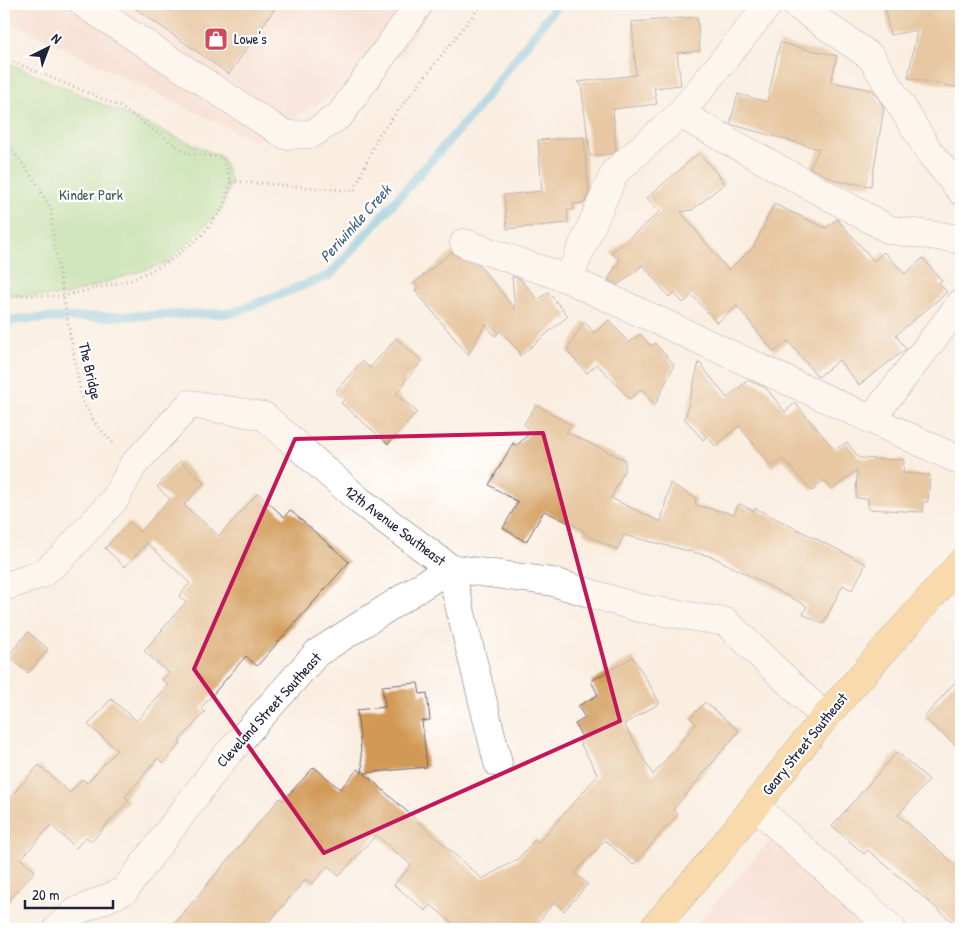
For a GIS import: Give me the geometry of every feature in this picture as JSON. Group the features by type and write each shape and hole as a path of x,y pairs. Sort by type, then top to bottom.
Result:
{"main road":[{"name":"Geary Street Southeast","path":"653,929 755,806 825,717 957,575"}],"street":[{"path":"84,4 285,136 312,134 340,116 420,4"},
{"path":"568,278 615,172 680,114 769,4"},
{"path":"795,4 872,56 930,153 961,191"},
{"path":"680,114 890,230 961,239"},
{"path":"464,243 568,278 961,461"},
{"path":"871,419 961,303"},
{"name":"12th Avenue Southeast","path":"4,587 42,574 61,558 115,499 133,465 190,404 264,416 360,501 450,568 553,582 639,608 726,622 825,717"},
{"path":"450,568 498,763"},
{"name":"Cleveland Street Southeast","path":"57,929 75,912 124,891 219,764 317,653 450,568"},
{"path":"755,806 892,929"}],"path":[{"path":"231,181 354,191 378,136 482,4"},
{"path":"4,58 119,106 188,154 222,157 231,181 222,208 202,235 169,262 131,280 64,296 4,295"},
{"name":"The Bridge","path":"4,139 36,182 51,210 54,243 82,401 97,426 133,465"}],"highlighted area":[{"path":"543,433 620,721 324,853 194,669 295,439"}],"shaded area":[{"path":"4,4 434,4 404,53 255,141 4,19"},
{"path":"781,828 898,929 692,929"}],"green space":[{"name":"Kinder Park","path":"4,61 222,157 231,181 223,208 169,262 64,296 4,296"}],"building":[{"name":"Lowe's","path":"129,4 278,4 229,74"},
{"path":"884,4 957,4 961,27 961,88 908,78 917,30 890,35"},
{"path":"697,17 700,51 677,53 681,85 654,88 657,104 613,109 616,150 611,154 590,156 581,84 578,82 636,75 632,22"},
{"path":"780,43 837,56 831,82 873,90 884,108 871,186 837,181 810,168 819,149 730,124 738,94 767,102"},
{"path":"584,137 589,193 584,203 573,204 574,210 567,210 568,223 507,229 504,195 542,191 538,140"},
{"path":"699,153 725,183 692,210 681,212 728,270 753,248 774,204 826,228 837,219 874,261 884,252 905,274 923,258 942,281 939,283 947,292 896,335 906,349 859,385 839,360 818,377 788,341 774,352 737,306 717,323 692,295 683,303 674,293 669,297 643,265 618,285 608,280 620,260 611,253 660,212 647,198"},
{"path":"452,252 461,259 479,265 515,309 512,276 520,279 538,300 548,292 568,316 520,356 519,351 500,331 495,336 485,324 468,355 415,290 418,288 414,283"},
{"path":"609,320 629,343 640,334 651,346 655,343 674,365 655,405 642,389 630,399 597,364 587,373 567,351 584,321 594,333"},
{"path":"396,338 422,361 396,394 417,412 388,444 341,403 344,400 335,392 362,361 370,368"},
{"path":"699,362 727,398 748,380 766,388 785,412 795,403 835,450 847,442 859,458 904,460 903,473 930,475 928,502 923,502 923,512 868,509 868,499 856,498 857,470 832,490 824,480 812,491 783,459 772,467 739,426 715,446 707,436 703,440 685,419"},
{"path":"536,405 571,425 566,432 625,460 625,469 611,498 661,522 670,483 696,498 695,505 734,514 739,504 754,511 755,508 866,564 852,590 843,585 823,624 803,614 807,606 713,557 624,535 617,550 583,533 584,530 544,511 526,542 503,528 518,502 489,485 513,443 516,446 531,432 524,424"},
{"path":"180,461 204,483 184,505 219,536 258,493 284,517 290,510 349,562 257,666 246,656 201,708 205,712 179,741 181,743 163,763 158,758 125,797 129,800 92,841 86,837 76,848 51,825 21,859 35,871 4,906 4,804 39,765 70,793 82,779 87,783 117,750 88,725 111,699 137,721 168,685 162,680 169,673 144,651 186,602 179,596 190,583 147,543 125,567 105,548 129,522 140,532 170,499 157,487"},
{"path":"28,632 48,649 28,673 8,656"},
{"path":"633,657 660,703 624,724 653,775 696,724 690,718 705,702 739,731 673,810 678,814 633,865 605,840 575,873 588,884 564,911 555,902 532,929 459,929 431,905 426,911 394,885 411,865 376,835 339,876 328,866 312,884 306,879 263,929 170,929 280,798 283,801 314,767 340,789 358,769 363,773 357,710 385,707 382,686 418,683 420,694 427,693 430,720 422,721 427,767 364,773 482,879 518,859 535,839 539,842 598,775 579,741 583,739 575,724 585,718 578,706 598,695 591,681"},
{"path":"961,675 961,750 924,718"},
{"path":"897,752 929,780 898,815 961,869 961,929 868,850 864,854 832,826"}],"waterway":[{"name":"Periwinkle Creek","path":"4,323 22,319 232,313 330,275 475,111 558,4"}],"place":[{"name":"Lowe's","path":"216,39"}]}
